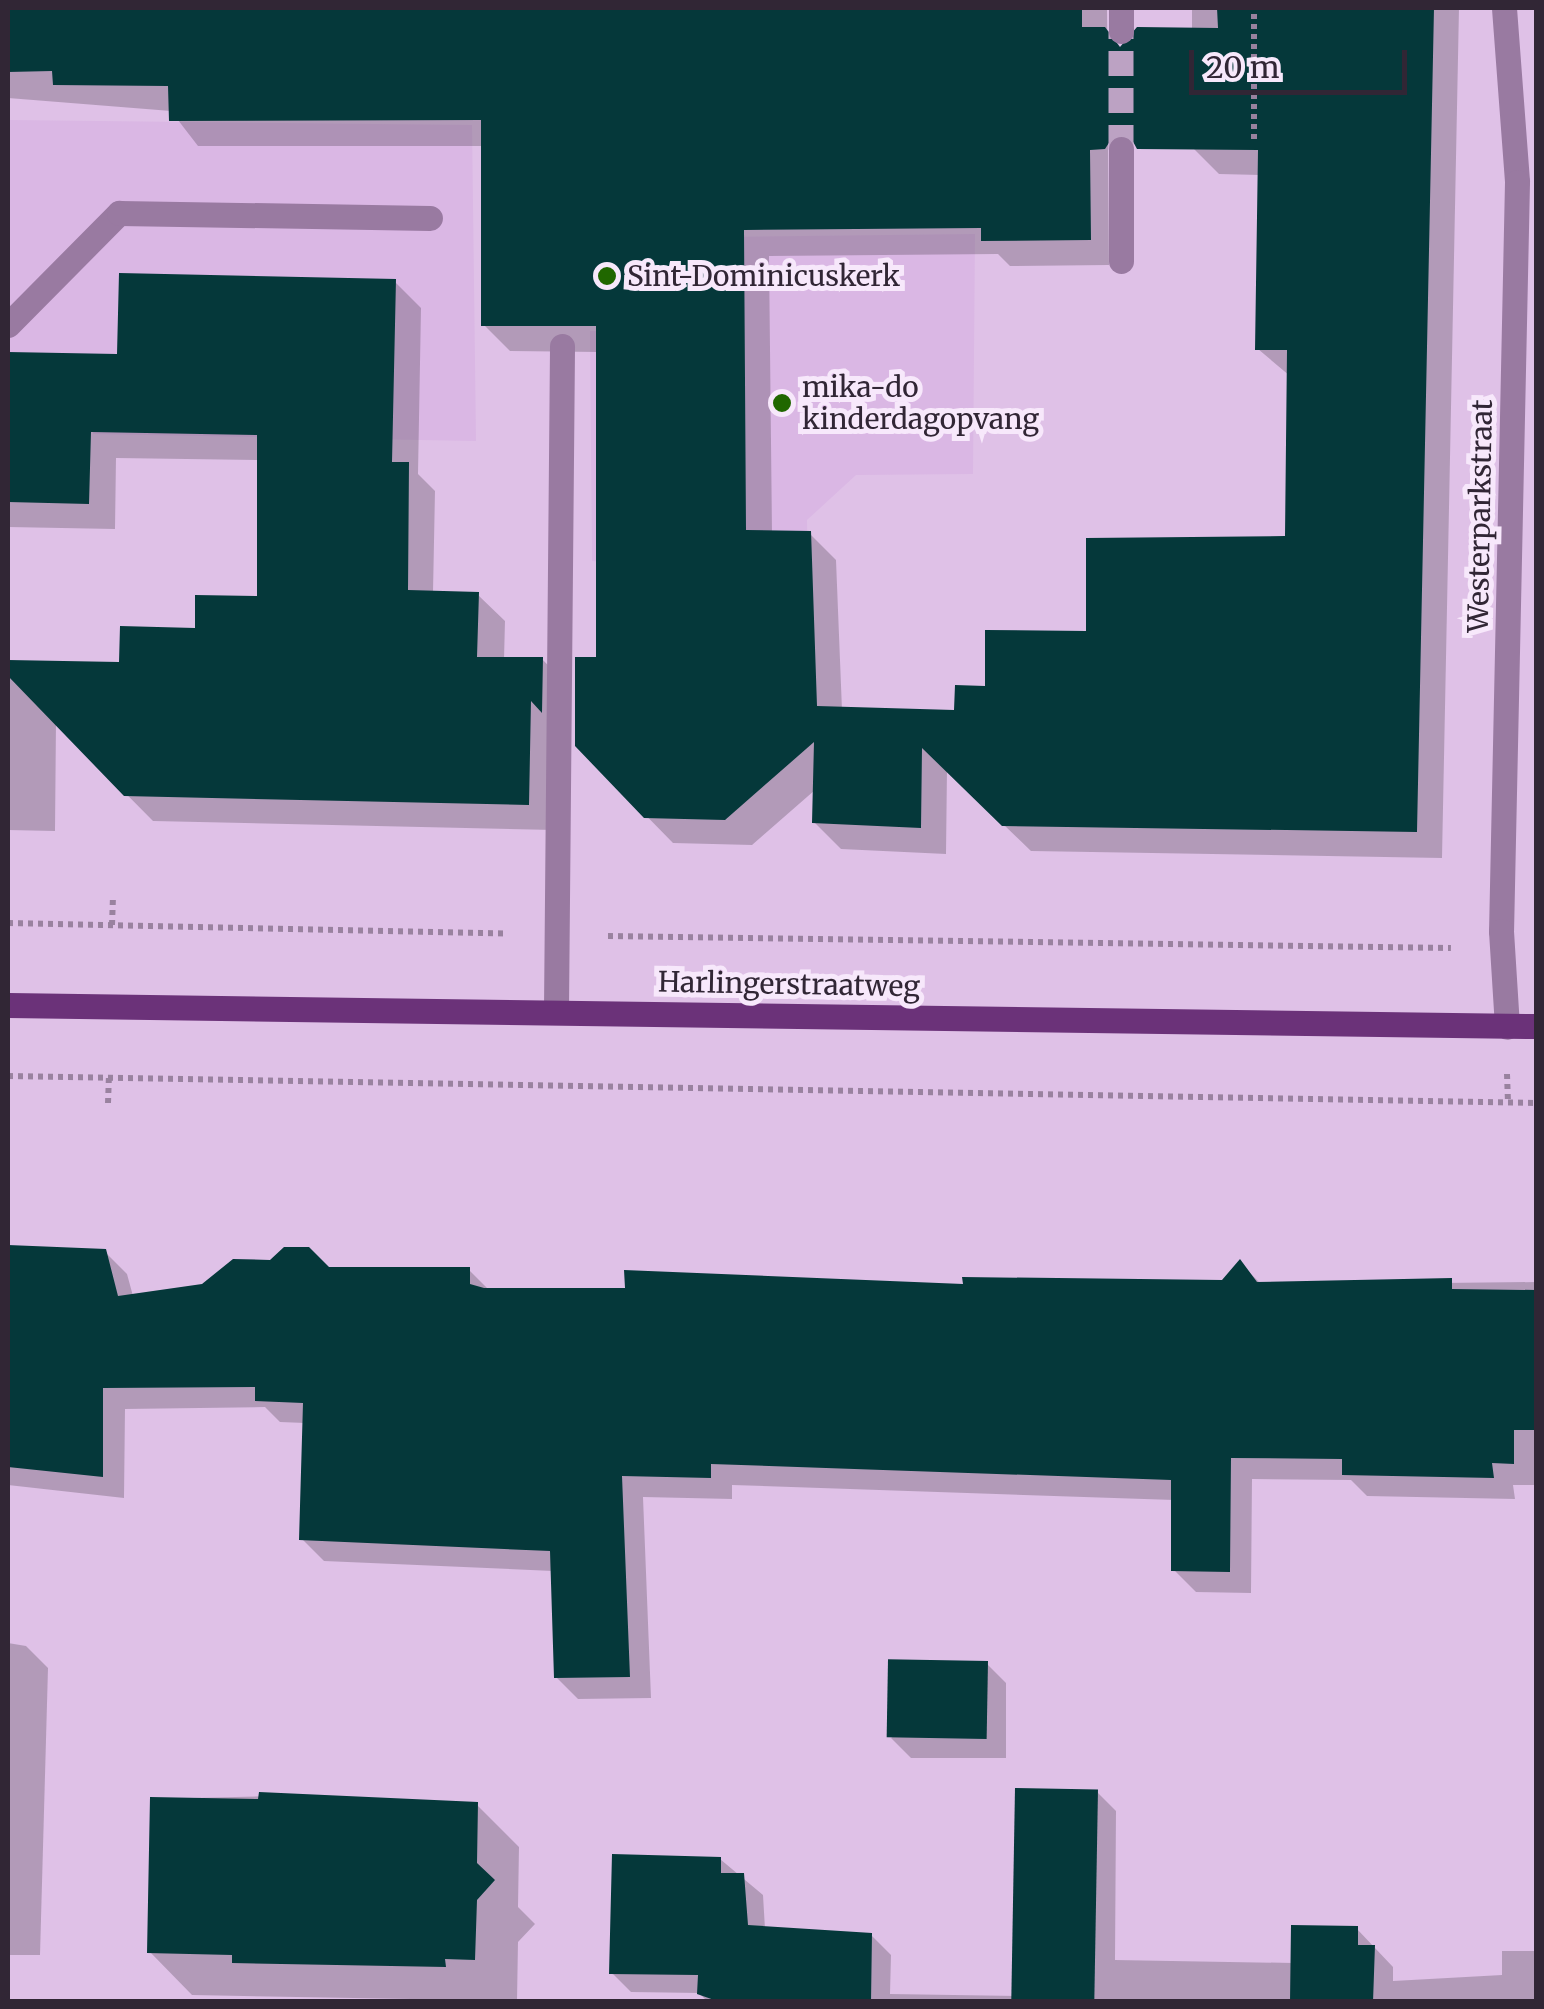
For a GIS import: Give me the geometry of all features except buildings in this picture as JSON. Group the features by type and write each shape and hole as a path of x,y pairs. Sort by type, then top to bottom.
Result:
{"main road":[{"name":"Harlingerstraatweg","path":"8,996 40,1001 1536,1026"},
{"name":"Harlingerstraatweg","path":"8,1005 40,1001"}],"street":[{"name":"Westerparkstraat","path":"1504,8 1527,182 1504,943 1507,1026"},
{"path":"1121,149 1121,261"},
{"path":"8,325 119,213 430,218"},
{"path":"556,1009 562,346"}],"path":[{"path":"1254,8 1254,139"},
{"path":"112,926 113,897"},
{"path":"8,923 558,934 1504,943"},
{"path":"8,1076 1536,1102"},
{"path":"108,1103 109,1078"}],"shaded area":[{"path":"8,120 472,125 476,441 93,434 93,356 8,354"},
{"name":"mika-do kinderdagopvang","path":"975,234 973,474 856,475 807,520 808,580 592,561 590,331 715,331 714,237"}],"tunnel":[{"path":"1121,31 1121,149"}],"place":[{"name":"Sint-Dominicuskerk","path":"607,276"},
{"name":"mika-do kinderdagopvang","path":"782,403"}]}
